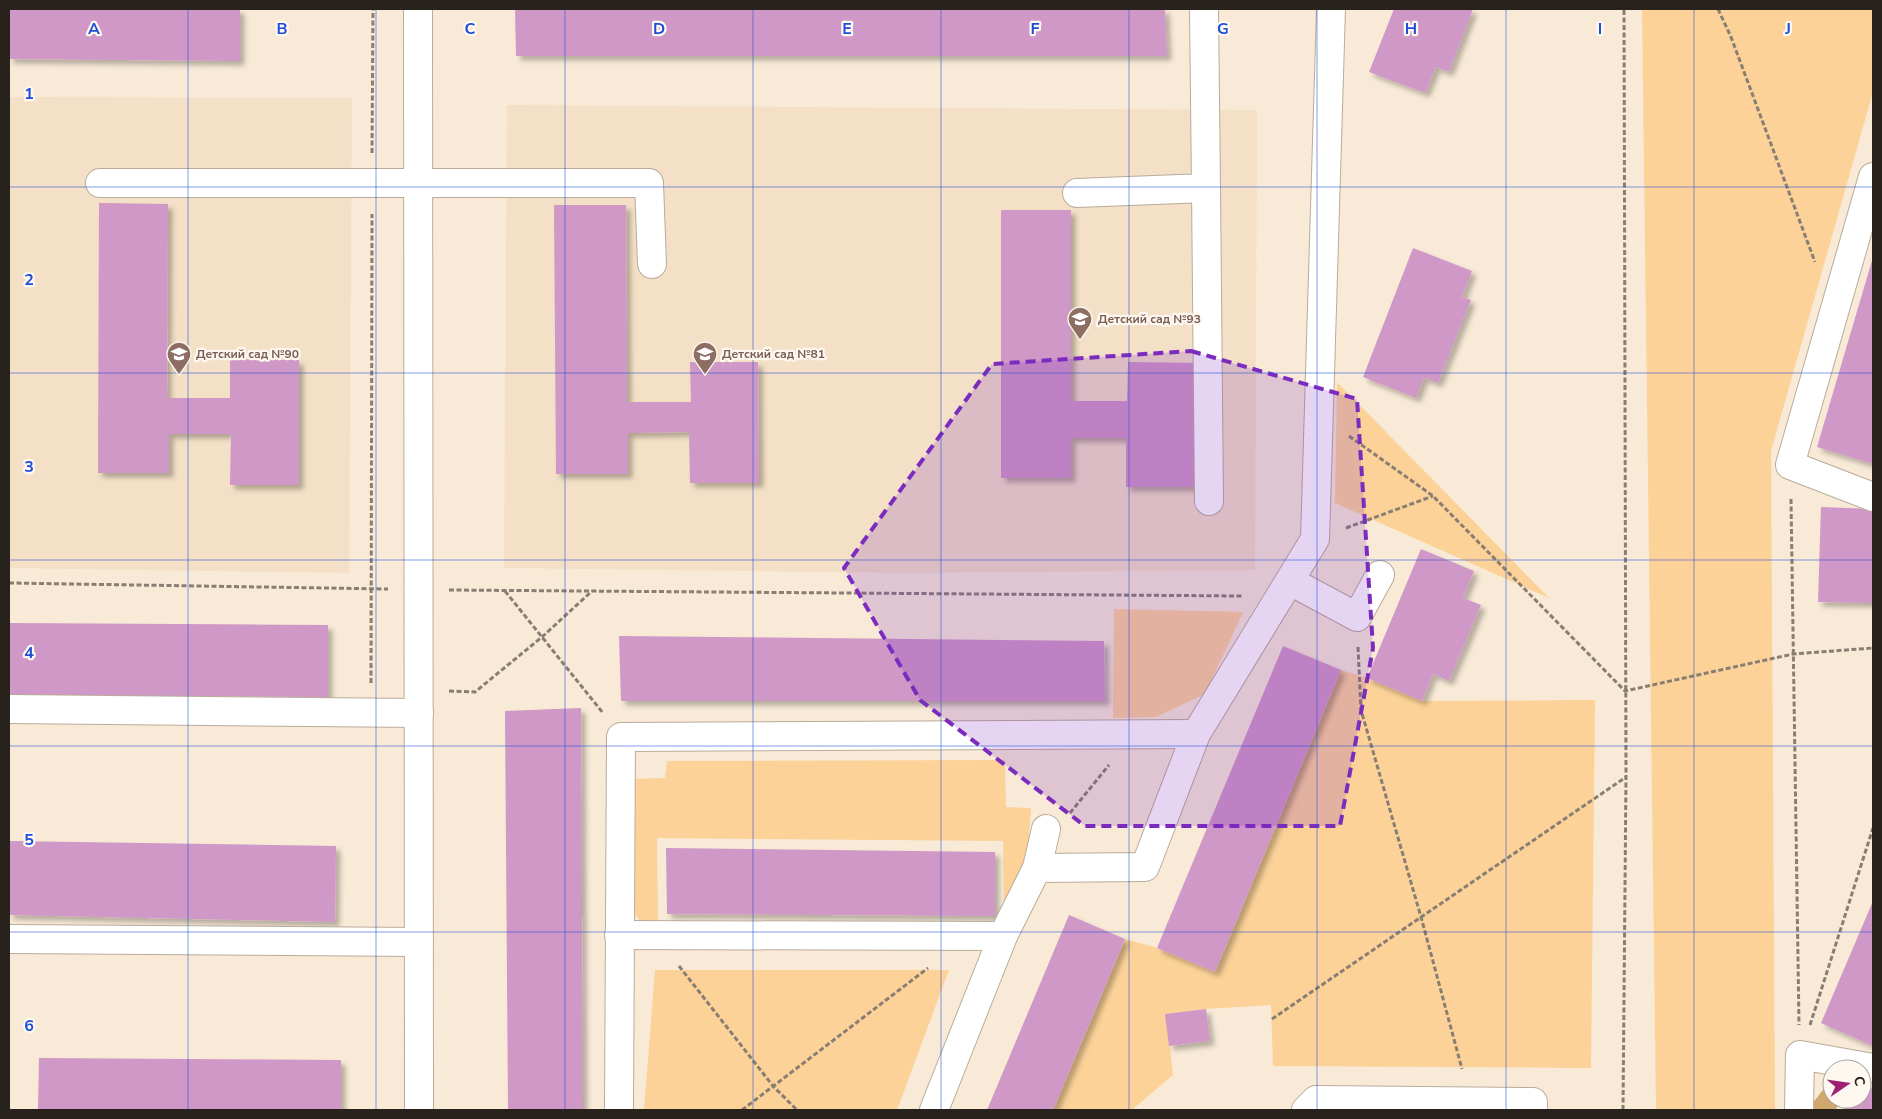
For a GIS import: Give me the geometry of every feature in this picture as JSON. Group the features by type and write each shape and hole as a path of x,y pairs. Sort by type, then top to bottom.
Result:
{"lane":[{"path":"418,9 419,1110"},
{"path":"1204,9 1209,501"},
{"path":"934,1110 1003,936 1042,849 1145,868 1196,734 1315,539 1332,9"},
{"path":"1873,177 1790,465 1873,497"},
{"path":"100,183 649,183 652,264"},
{"path":"1077,193 1206,188"},
{"path":"1285,589 1357,617 1380,575"},
{"path":"9,708 370,713 419,701"},
{"path":"619,1110 621,736 1196,734"},
{"path":"619,935 1003,936"},
{"path":"9,939 419,942"},
{"path":"1799,1110 1800,1055 1873,1068"},
{"path":"1306,1110 1316,1100 1533,1102 1533,1110"}],"path":[{"path":"370,713 373,9"},
{"path":"1623,1110 1626,776 1624,9"},
{"path":"1718,9 1731,36 1817,267"},
{"path":"1319,415 1433,496 1626,691"},
{"path":"1790,465 1800,1055"},
{"path":"1315,539 1433,496"},
{"path":"9,583 505,591 1285,589"},
{"path":"505,591 621,736"},
{"path":"419,701 475,692 542,637 592,591"},
{"path":"1357,617 1361,710 1421,917 1471,1101"},
{"path":"1626,691 1793,654 1873,648"},
{"path":"1042,849 1134,734"},
{"path":"1272,1019 1626,776"},
{"path":"1800,1055 1873,828"},
{"path":"654,935 773,1086 797,1110"},
{"path":"742,1110 930,966"}],"highlighted area":[{"path":"1191,351 1357,399 1373,648 1340,826 1085,826 920,700 844,568 992,364"}],"shaded area":[{"path":"1642,9 1873,9 1873,92 1771,451 1775,1110 1656,1110"},
{"name":"Детский сад №90","path":"9,97 352,98 349,573 9,568"},
{"path":"507,105 1257,110 1255,570 907,573 504,568"},
{"path":"1338,383 1549,598 1335,503"},
{"path":"1114,609 1243,612 1205,694 1156,717 1113,718"},
{"path":"1341,670 1367,678 1422,701 1595,700 1591,1068 1273,1066 1271,1005 1206,1009 1166,1014 1173,1075 1132,1110 1053,1110 1125,939 1157,948 1215,972"},
{"path":"1005,760 1006,807 1031,808 1027,863 1004,903 1003,841 657,838 658,921 640,921 630,908 630,779 665,778 667,761"},
{"path":"655,970 949,970 897,1110 644,1110"},
{"path":"1822,1091 1822,1109 1836,1109 1811,1110 1812,1104"}],"building":[{"path":"9,9 240,9 240,61 9,59"},
{"path":"515,9 1165,9 1167,56 516,56"},
{"path":"1394,9 1473,9 1449,72 1436,67 1425,93 1369,72"},
{"path":"99,203 168,204 167,398 230,398 230,359 299,360 299,485 230,485 231,434 169,434 169,473 98,473"},
{"path":"554,205 626,205 627,402 691,402 690,362 758,362 759,483 690,483 689,432 628,433 628,474 556,474"},
{"path":"1001,210 1071,210 1071,401 1127,401 1128,362 1198,363 1198,487 1126,487 1126,438 1071,438 1071,478 1001,478"},
{"path":"1413,248 1472,271 1462,297 1471,300 1438,383 1424,378 1416,398 1363,377"},
{"path":"1873,257 1873,464 1817,447"},
{"path":"1821,507 1873,509 1873,603 1818,602"},
{"path":"1421,549 1474,571 1463,598 1481,605 1449,681 1433,674 1422,701 1367,678"},
{"path":"9,623 328,625 328,697 9,695"},
{"path":"619,636 1104,641 1105,701 621,701"},
{"path":"1283,646 1341,670 1215,972 1157,948"},
{"path":"581,708 583,1110 508,1110 505,711"},
{"path":"9,841 336,846 335,922 9,915"},
{"path":"666,848 995,852 995,916 667,914"},
{"path":"1873,901 1873,1046 1821,1023"},
{"path":"1069,915 1125,939 1053,1110 987,1110"},
{"path":"1206,1009 1210,1041 1169,1046 1165,1014"},
{"path":"39,1058 341,1060 341,1110 38,1110"},
{"path":"1873,1089 1873,1110 1843,1110 1872,1109"}],"place":[{"name":"Детский сад №93","path":"1080,340"},
{"name":"Детский сад №90","path":"179,375"},
{"name":"Детский сад №81","path":"705,375"}]}
